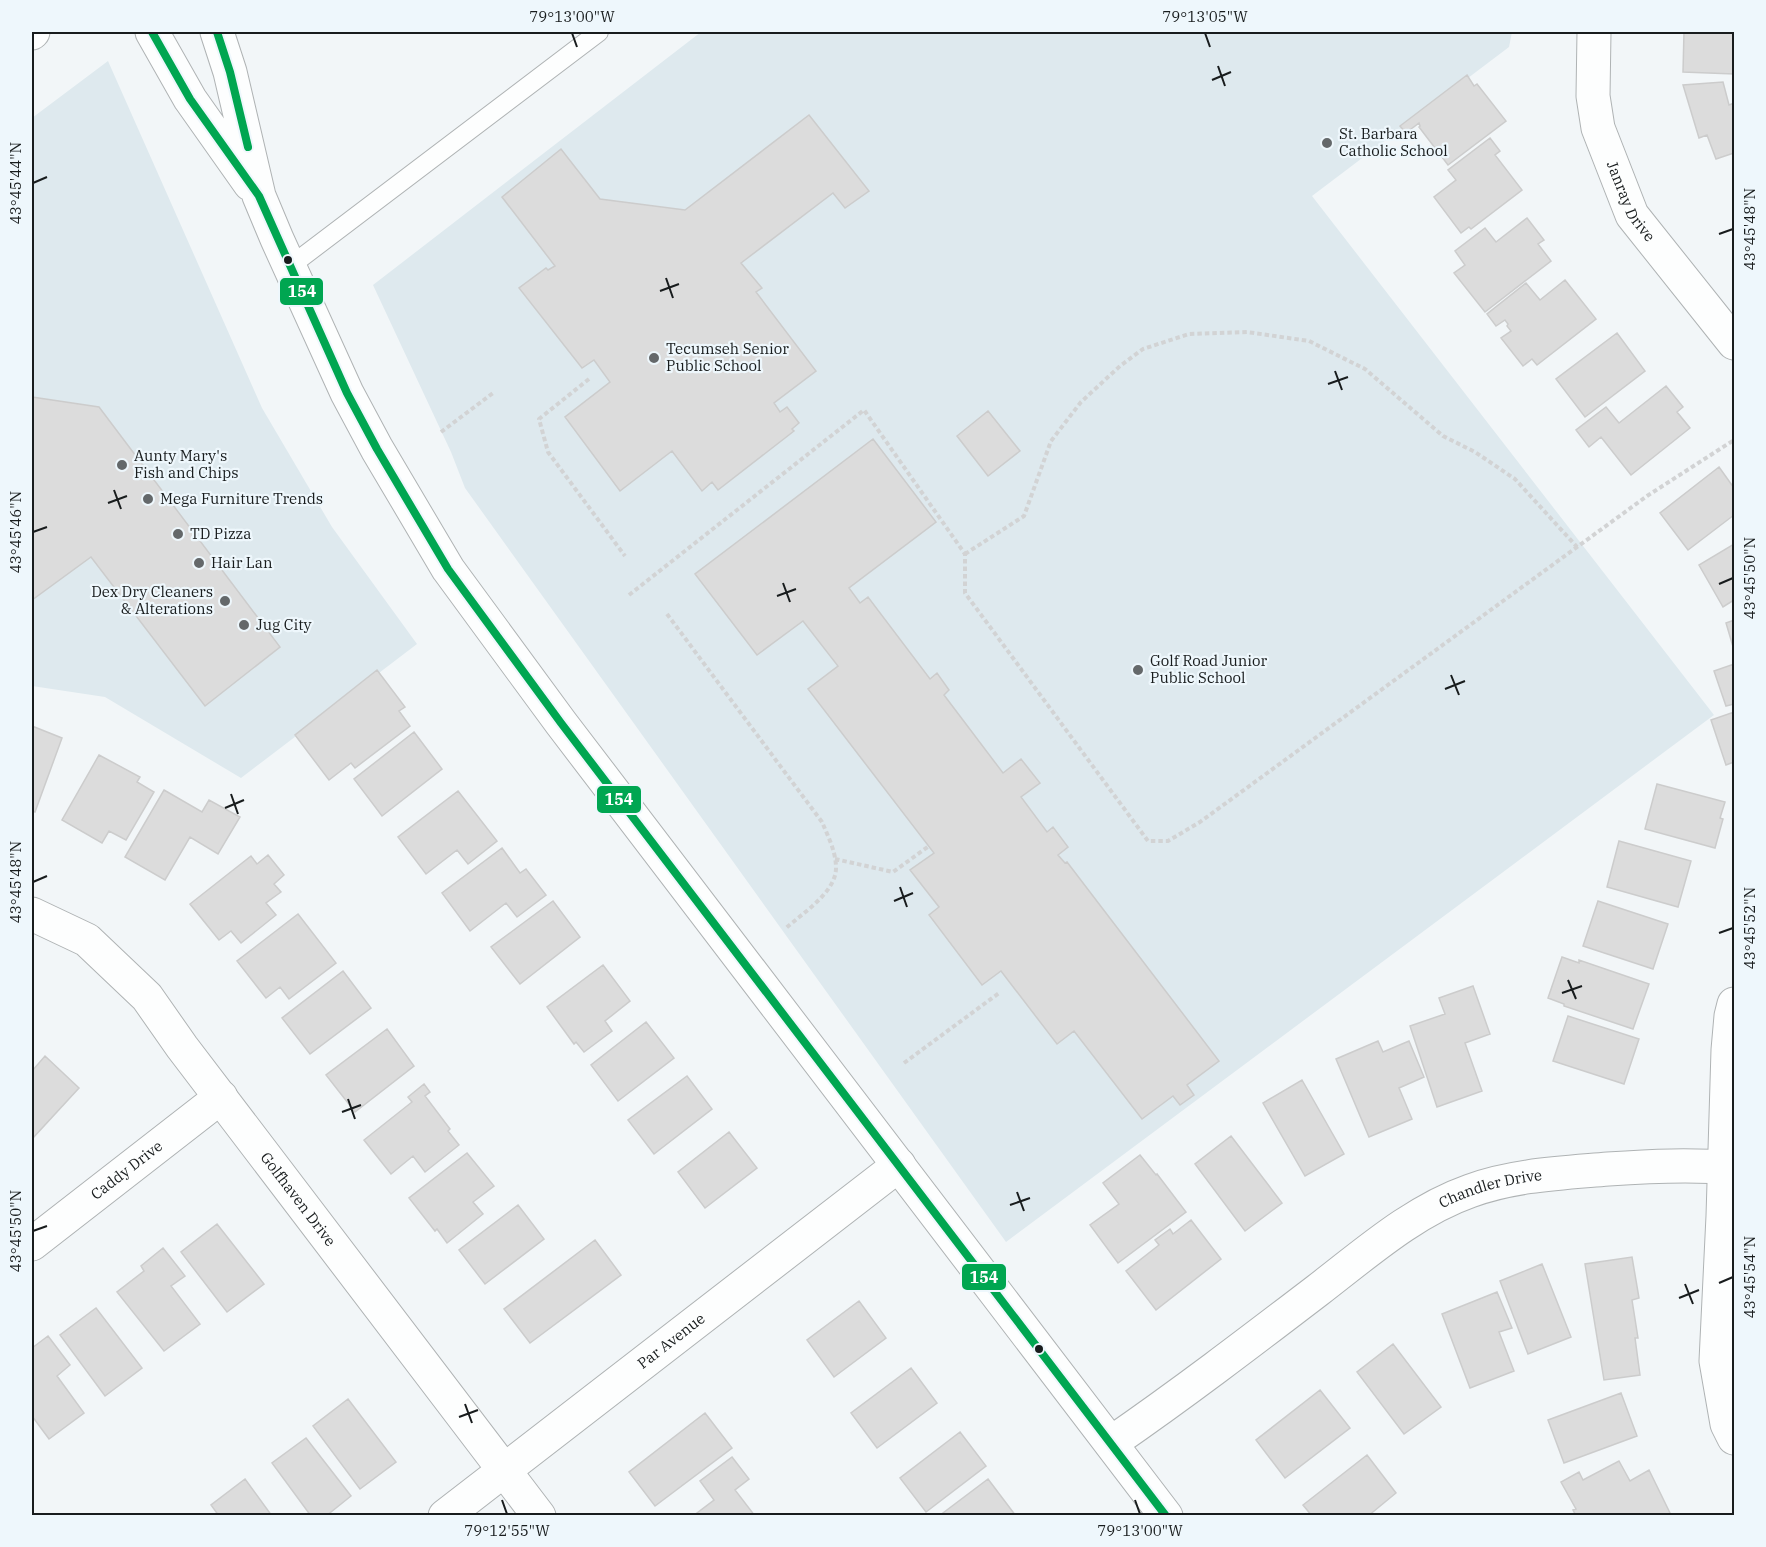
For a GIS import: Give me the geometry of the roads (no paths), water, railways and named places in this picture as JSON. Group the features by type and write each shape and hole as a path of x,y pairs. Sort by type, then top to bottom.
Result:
{"street":[{"path":"152,32 190,99 259,196"},
{"path":"217,32 230,72 259,196 289,267 347,393 448,569 561,723 1166,1515"},
{"name":"Janray Drive","path":"1594,32 1593,96 1598,128 1632,215 1734,343"},
{"name":"Golfhaven Drive","path":"32,914 87,940 147,997 182,1047 539,1515"},
{"path":"1734,1004 1728,1050 1730,1167 1716,1361 1727,1424 1734,1438"},
{"name":"Caddy Drive","path":"32,1244 221,1097"},
{"name":"Chandler Drive","path":"1111,1443 1176,1399 1383,1240 1421,1214 1470,1191 1564,1172 1668,1165 1730,1167"},
{"name":"Par Avenue","path":"445,1515 899,1166"}],"lane":[{"path":"289,267 599,32"}],"place":[{"name":"St. Barbara Catholic School","path":"1327,143"},
{"name":"Tecumseh Senior Public School","path":"654,358"},
{"name":"Aunty Mary's Fish and Chips","path":"122,465"},
{"name":"Mega Furniture Trends","path":"148,499"},
{"name":"TD Pizza","path":"178,534"},
{"name":"Hair Lan","path":"199,563"},
{"name":"Dex Dry Cleaners & Alterations","path":"225,601"},
{"name":"Jug City","path":"244,625"},
{"name":"Golf Road Junior Public School","path":"1138,670"}]}
